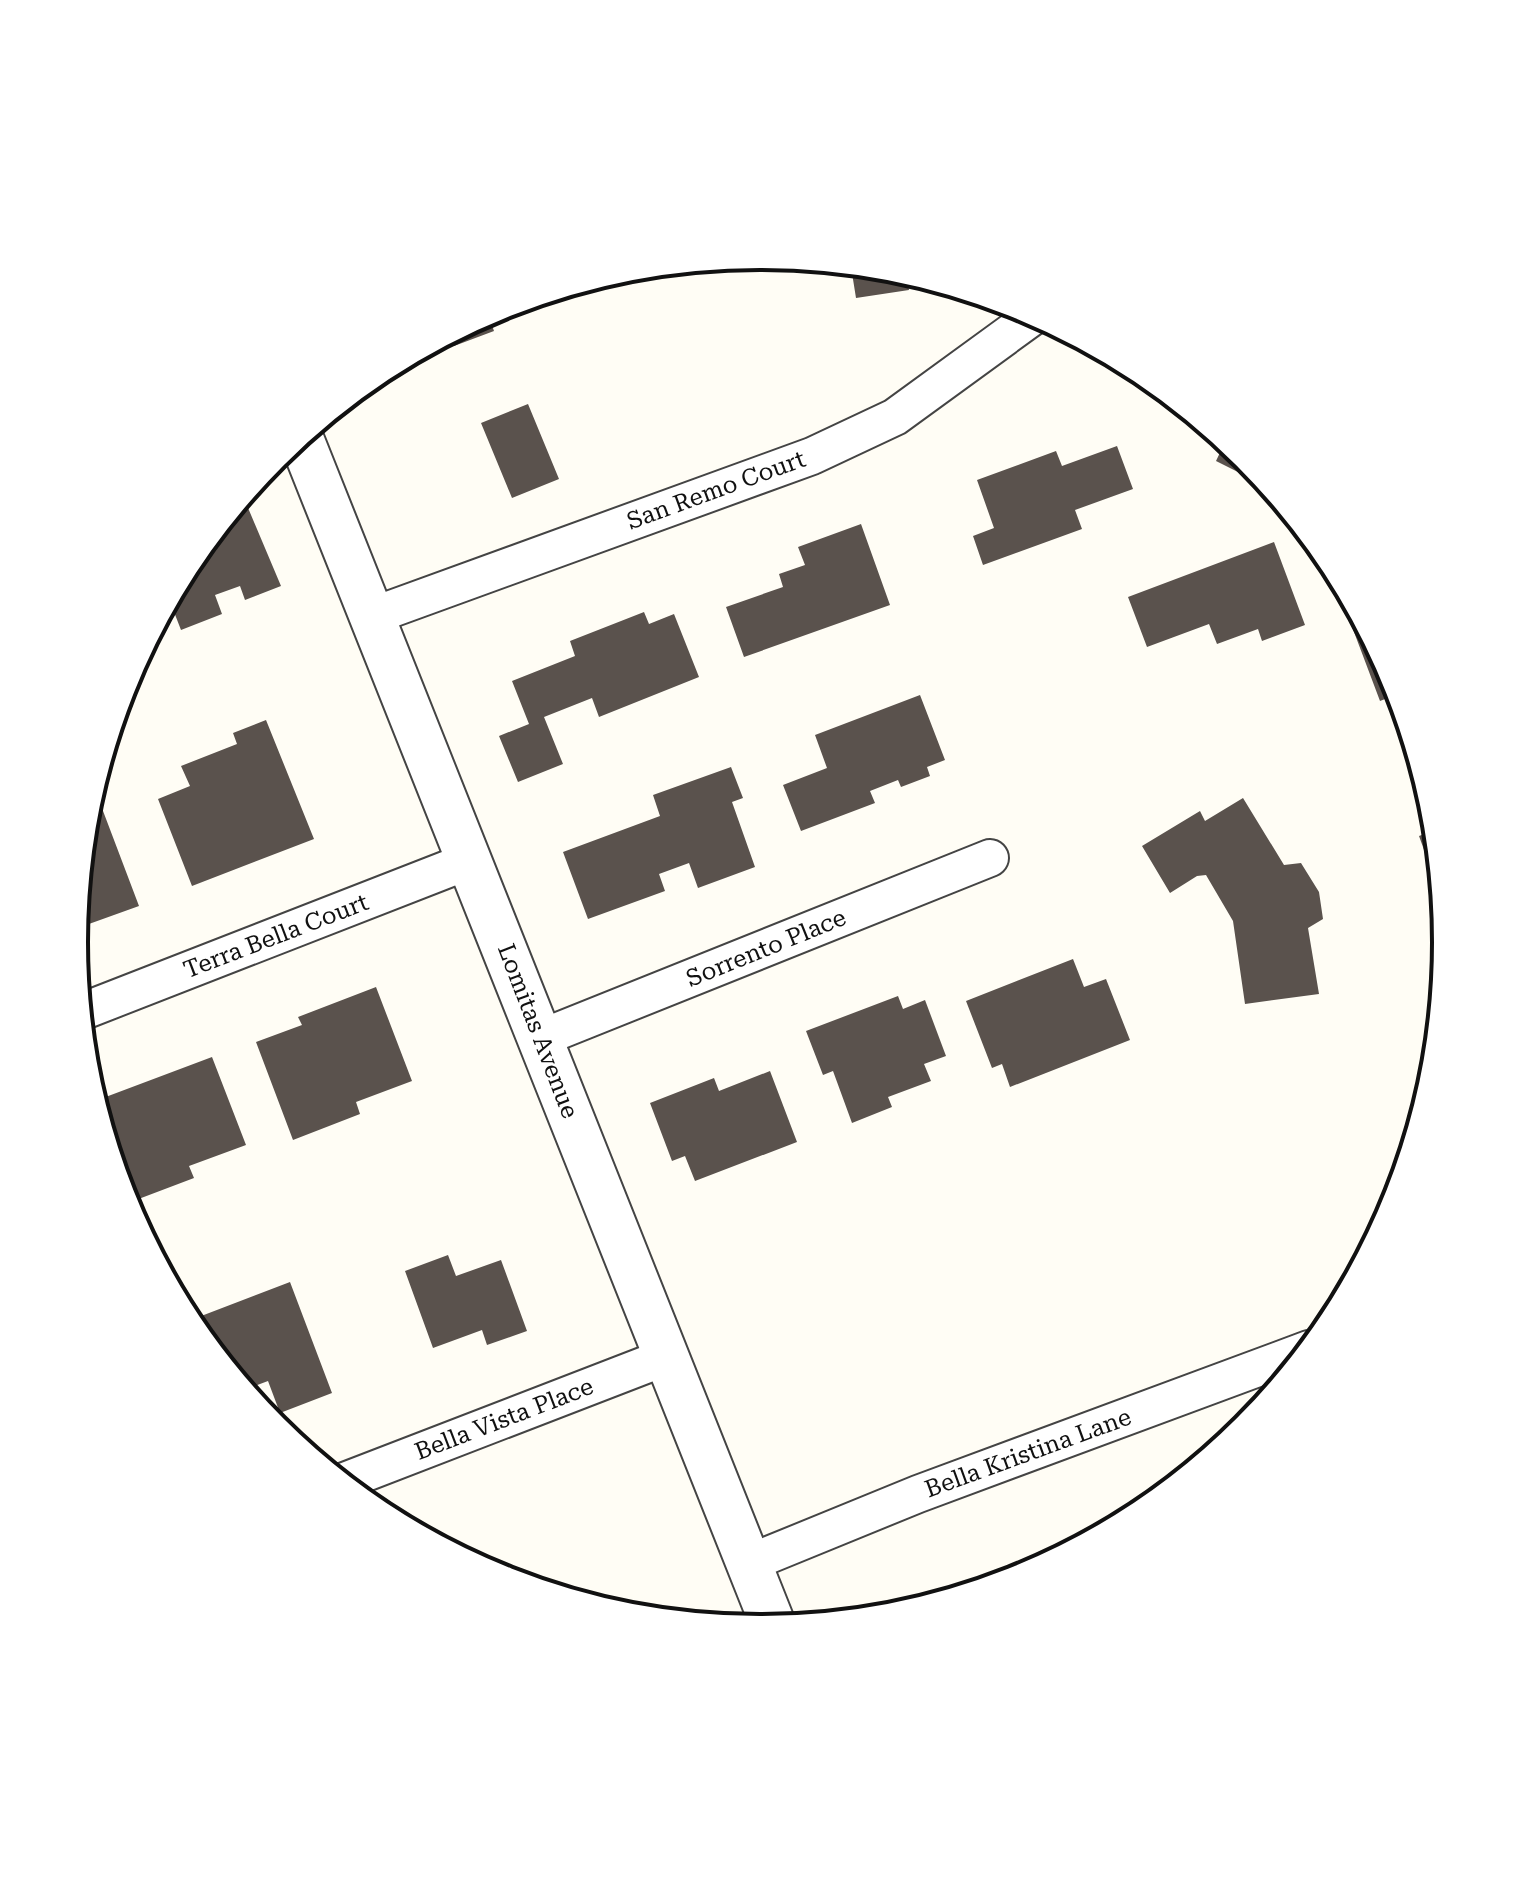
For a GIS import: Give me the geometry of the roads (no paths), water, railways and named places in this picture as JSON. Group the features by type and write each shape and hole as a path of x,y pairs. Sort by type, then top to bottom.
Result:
{"street":[{"name":"San Remo Court","path":"372,616 812,456 895,417 1023,324"},
{"name":"Lomitas Avenue","path":"305,448 769,1614"},
{"name":"Sorrento Place","path":"541,1038 990,858"},
{"name":"Terra Bella Court","path":"91,1008 471,860"},
{"name":"Bella Vista Place","path":"354,1477 666,1357"},
{"name":"Bella Kristina Lane","path":"749,1563 918,1494 1288,1357"}]}
